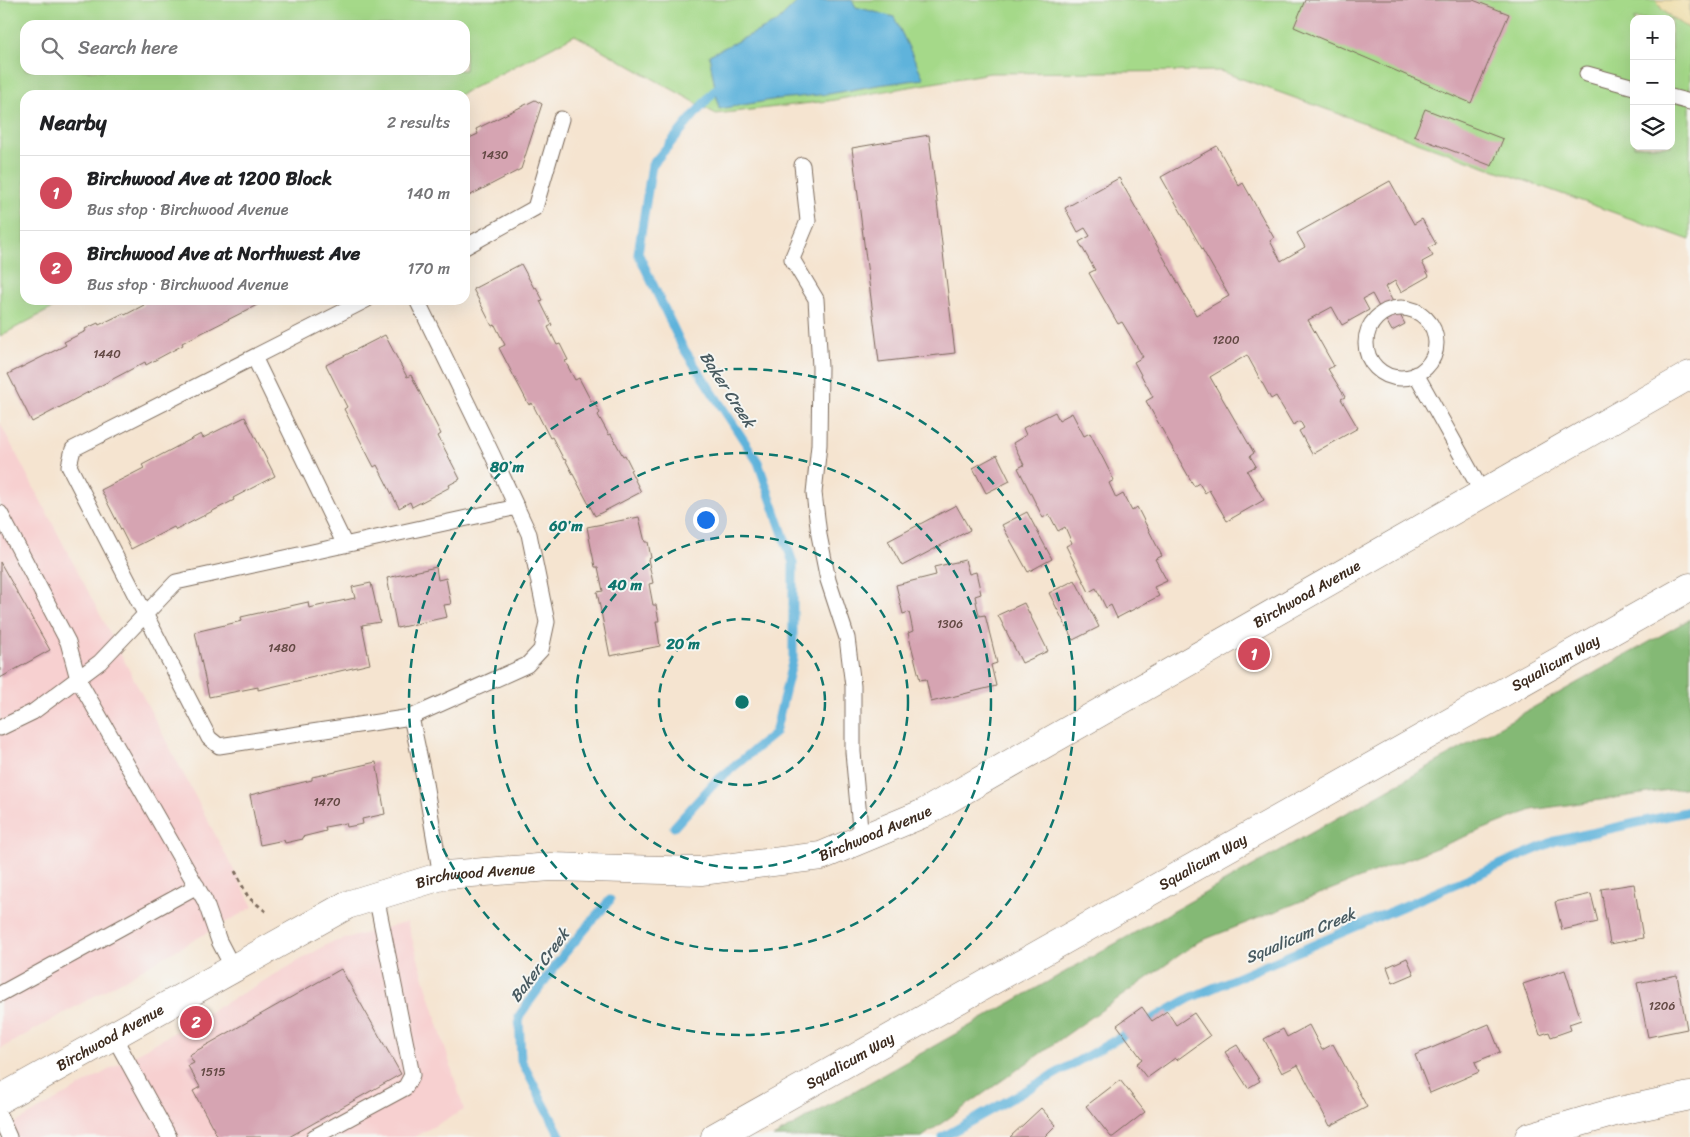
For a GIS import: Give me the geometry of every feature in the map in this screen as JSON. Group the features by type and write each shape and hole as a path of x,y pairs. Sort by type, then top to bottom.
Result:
{"street":[{"name":"Birchwood Avenue","path":"0,1099 347,905 376,896 441,876 551,867 701,871 821,856 922,814 1690,375"},
{"name":"Squalicum Way","path":"714,1137 1690,587"},
{"path":"1529,1137 1615,1112 1690,1096"}],"lane":[{"path":"1587,74 1630,86"},
{"path":"1675,98 1690,102"},
{"path":"470,244 536,208 561,119"},
{"path":"802,165 808,221 792,259 816,299 820,367 819,445 814,493 819,535 828,580 847,638 853,686 853,752 861,839"},
{"path":"356,305 73,449 69,466 209,738 219,746 411,717 527,665 541,650 547,622 529,534 418,305"},
{"path":"1397,309 1409,310 1420,314 1429,323 1434,333 1436,345 1432,357 1426,367 1416,374 1406,378 1395,378 1384,374 1369,359 1366,348 1368,332 1376,318 1386,312 1397,309"},
{"path":"254,357 344,545"},
{"path":"1416,374 1483,494"},
{"path":"0,728 33,712 100,662 176,582 517,508"},
{"path":"0,513 68,642 78,678 197,886 205,901 219,941 233,968"},
{"path":"411,717 425,782 441,876"},
{"path":"0,994 197,886"},
{"path":"314,1137 405,1088 412,1075 376,896"},
{"path":"113,1035 169,1137"},
{"path":"0,1117 9,1137"}],"path":[{"path":"234,871 248,897 268,913"}],"shaded area":[{"path":"0,423 253,907 0,1049"},
{"path":"407,922 464,1110 414,1137 0,1137 0,1132 330,943"}],"green space":[{"path":"0,0 1690,0 1690,240 1220,71 990,73 828,101 716,114 575,35 469,90 20,90 20,305 59,305 0,336"},
{"path":"1690,619 1690,787 1532,810 1198,942 922,1137 773,1137"}],"sand":[{"path":"1656,0 1690,0 1690,29 1675,19 1675,15 1666,13"}],"water":[{"path":"799,0 852,0 856,7 894,17 924,79 719,109 709,55 777,22"}],"building":[{"path":"1305,0 1473,0 1509,14 1471,103 1294,27"},
{"path":"535,100 542,104 521,169 470,195 470,138 478,134 476,129"},
{"path":"1425,109 1503,139 1492,166 1414,136"},
{"path":"929,135 955,353 879,362 852,148"},
{"path":"1217,146 1239,186 1243,183 1274,238 1270,241 1281,261 1305,247 1297,233 1390,181 1414,224 1422,219 1436,244 1428,248 1433,256 1422,262 1429,276 1401,292 1395,281 1385,287 1405,324 1392,331 1372,294 1363,299 1369,310 1342,325 1332,307 1308,320 1334,366 1328,369 1345,397 1341,399 1358,428 1312,454 1299,431 1304,428 1300,421 1293,425 1276,396 1271,399 1247,355 1210,377 1254,453 1250,456 1256,466 1247,471 1264,500 1227,521 1209,490 1205,493 1199,483 1194,486 1146,401 1153,397 1134,362 1143,357 1122,322 1118,324 1089,273 1095,270 1079,242 1090,236 1085,228 1078,232 1065,208 1119,178 1196,315 1229,296 1161,177"},
{"path":"521,264 543,300 540,301 552,325 548,327 557,345 560,344 568,360 565,361 575,380 579,378 591,401 593,400 600,413 598,415 609,435 611,434 623,456 625,455 641,492 595,516 565,459 552,437 550,438 532,403 529,405 499,348 505,345 495,325 492,326 473,289"},
{"path":"144,305 257,305 182,343 183,345 146,365 145,362 32,422 8,374 66,345 64,342 86,331 85,329 98,323 99,325 124,313 125,315"},
{"path":"385,335 407,377 411,375 441,434 438,436 460,479 449,485 450,487 412,507 410,502 399,508 377,465 374,467 344,409 347,407 326,365"},
{"path":"1055,412 1059,420 1072,413 1084,436 1090,433 1114,480 1109,483 1116,498 1123,494 1132,511 1137,507 1162,556 1155,559 1167,581 1154,587 1159,596 1117,618 1111,605 1106,608 1096,588 1089,592 1066,546 1072,543 1065,527 1058,531 1049,514 1043,518 1018,468 1024,465 1013,443 1026,435 1023,428"},
{"path":"245,417 275,476 176,530 174,527 131,549 101,490 144,468 142,465 201,434 203,438"},
{"path":"997,455 1010,481 986,493 973,468"},
{"path":"956,505 970,530 902,566 888,541"},
{"path":"1027,512 1052,559 1028,572 1002,525"},
{"path":"639,517 645,542 648,542 651,558 648,559 653,583 649,584 653,605 656,605 659,621 656,621 660,646 610,656 597,592 603,591 598,567 595,567 587,527"},
{"path":"965,560 969,574 976,572 981,594 975,596 979,616 985,615 997,663 991,665 996,686 931,702 926,679 920,680 908,633 913,631 909,612 903,614 896,585 936,575 934,567"},
{"path":"0,562 50,650 0,678"},
{"path":"436,567 438,580 446,578 451,604 444,605 447,617 397,628 387,578"},
{"path":"1075,580 1099,627 1073,640 1049,593"},
{"path":"371,583 380,622 362,625 370,664 258,690 258,687 209,697 195,632 242,621 241,617 308,602 309,608 355,598 352,587"},
{"path":"1024,603 1048,651 1022,663 998,615"},
{"path":"376,762 385,814 362,819 363,824 347,827 346,823 325,827 326,831 302,837 303,839 285,843 284,840 260,845 250,795 312,780 312,777"},
{"path":"1634,884 1643,938 1610,944 1601,889"},
{"path":"1591,894 1598,922 1562,930 1555,902"},
{"path":"1407,958 1414,974 1393,983 1387,967"},
{"path":"341,969 401,1074 289,1137 218,1137 193,1091 200,1087 188,1066 194,1063 189,1055"},
{"path":"1565,970 1581,1020 1569,1024 1571,1030 1551,1037 1549,1032 1540,1035 1523,984"},
{"path":"1677,975 1687,1029 1648,1037 1637,983"},
{"path":"1142,1007 1152,1021 1167,1011 1176,1025 1194,1013 1210,1036 1177,1060 1175,1058 1147,1078 1136,1064 1142,1059 1117,1025"},
{"path":"1489,1024 1500,1052 1475,1062 1479,1072 1430,1093 1415,1055"},
{"path":"1309,1025 1322,1050 1333,1044 1367,1107 1330,1126 1298,1065 1282,1073 1264,1039 1283,1029 1287,1037"},
{"path":"1237,1045 1260,1081 1248,1088 1225,1052"},
{"path":"1120,1080 1145,1112 1111,1137 1086,1106"},
{"path":"1041,1108 1056,1125 1044,1137 1010,1137"}],"waterway":[{"name":"Baker Creek","path":"674,827 715,782 775,733 793,659 793,563 758,462 682,346 638,253 652,165 716,89 726,83"},
{"name":"Squalicum Creek","path":"943,1137 1190,998 1555,841 1690,811"},
{"name":"Baker Creek","path":"561,1137 521,1060 519,1016 564,954 610,900"}],"place":[{"name":"Birchwood Ave at 1200 Block","path":"1254,654"},
{"name":"Birchwood Ave at Northwest Ave","path":"196,1022"}]}
